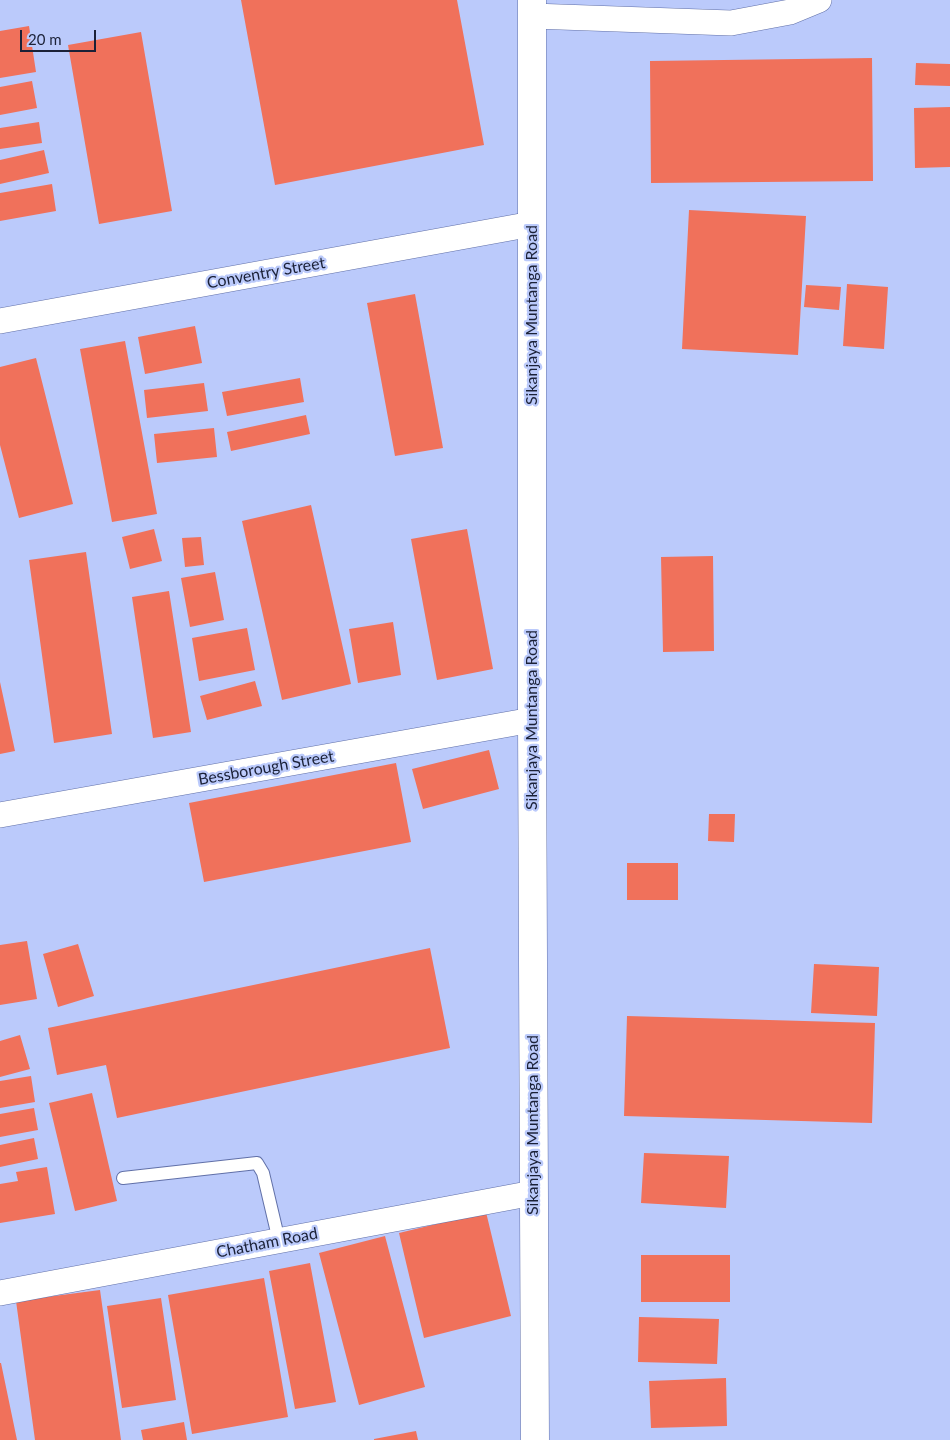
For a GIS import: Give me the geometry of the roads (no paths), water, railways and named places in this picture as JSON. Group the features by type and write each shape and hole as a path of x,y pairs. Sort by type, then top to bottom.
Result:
{"street":[{"path":"532,8 731,23 790,12 819,0"},
{"name":"Sikanjaya Muntanga Road","path":"532,8 535,1440"},
{"name":"Conventry Street","path":"0,321 532,224"},
{"name":"Bessborough Street","path":"0,815 532,720"},
{"name":"Chatham Road","path":"0,1293 534,1193"}],"lane":[{"path":"123,1178 256,1163 263,1173 279,1241"}]}
